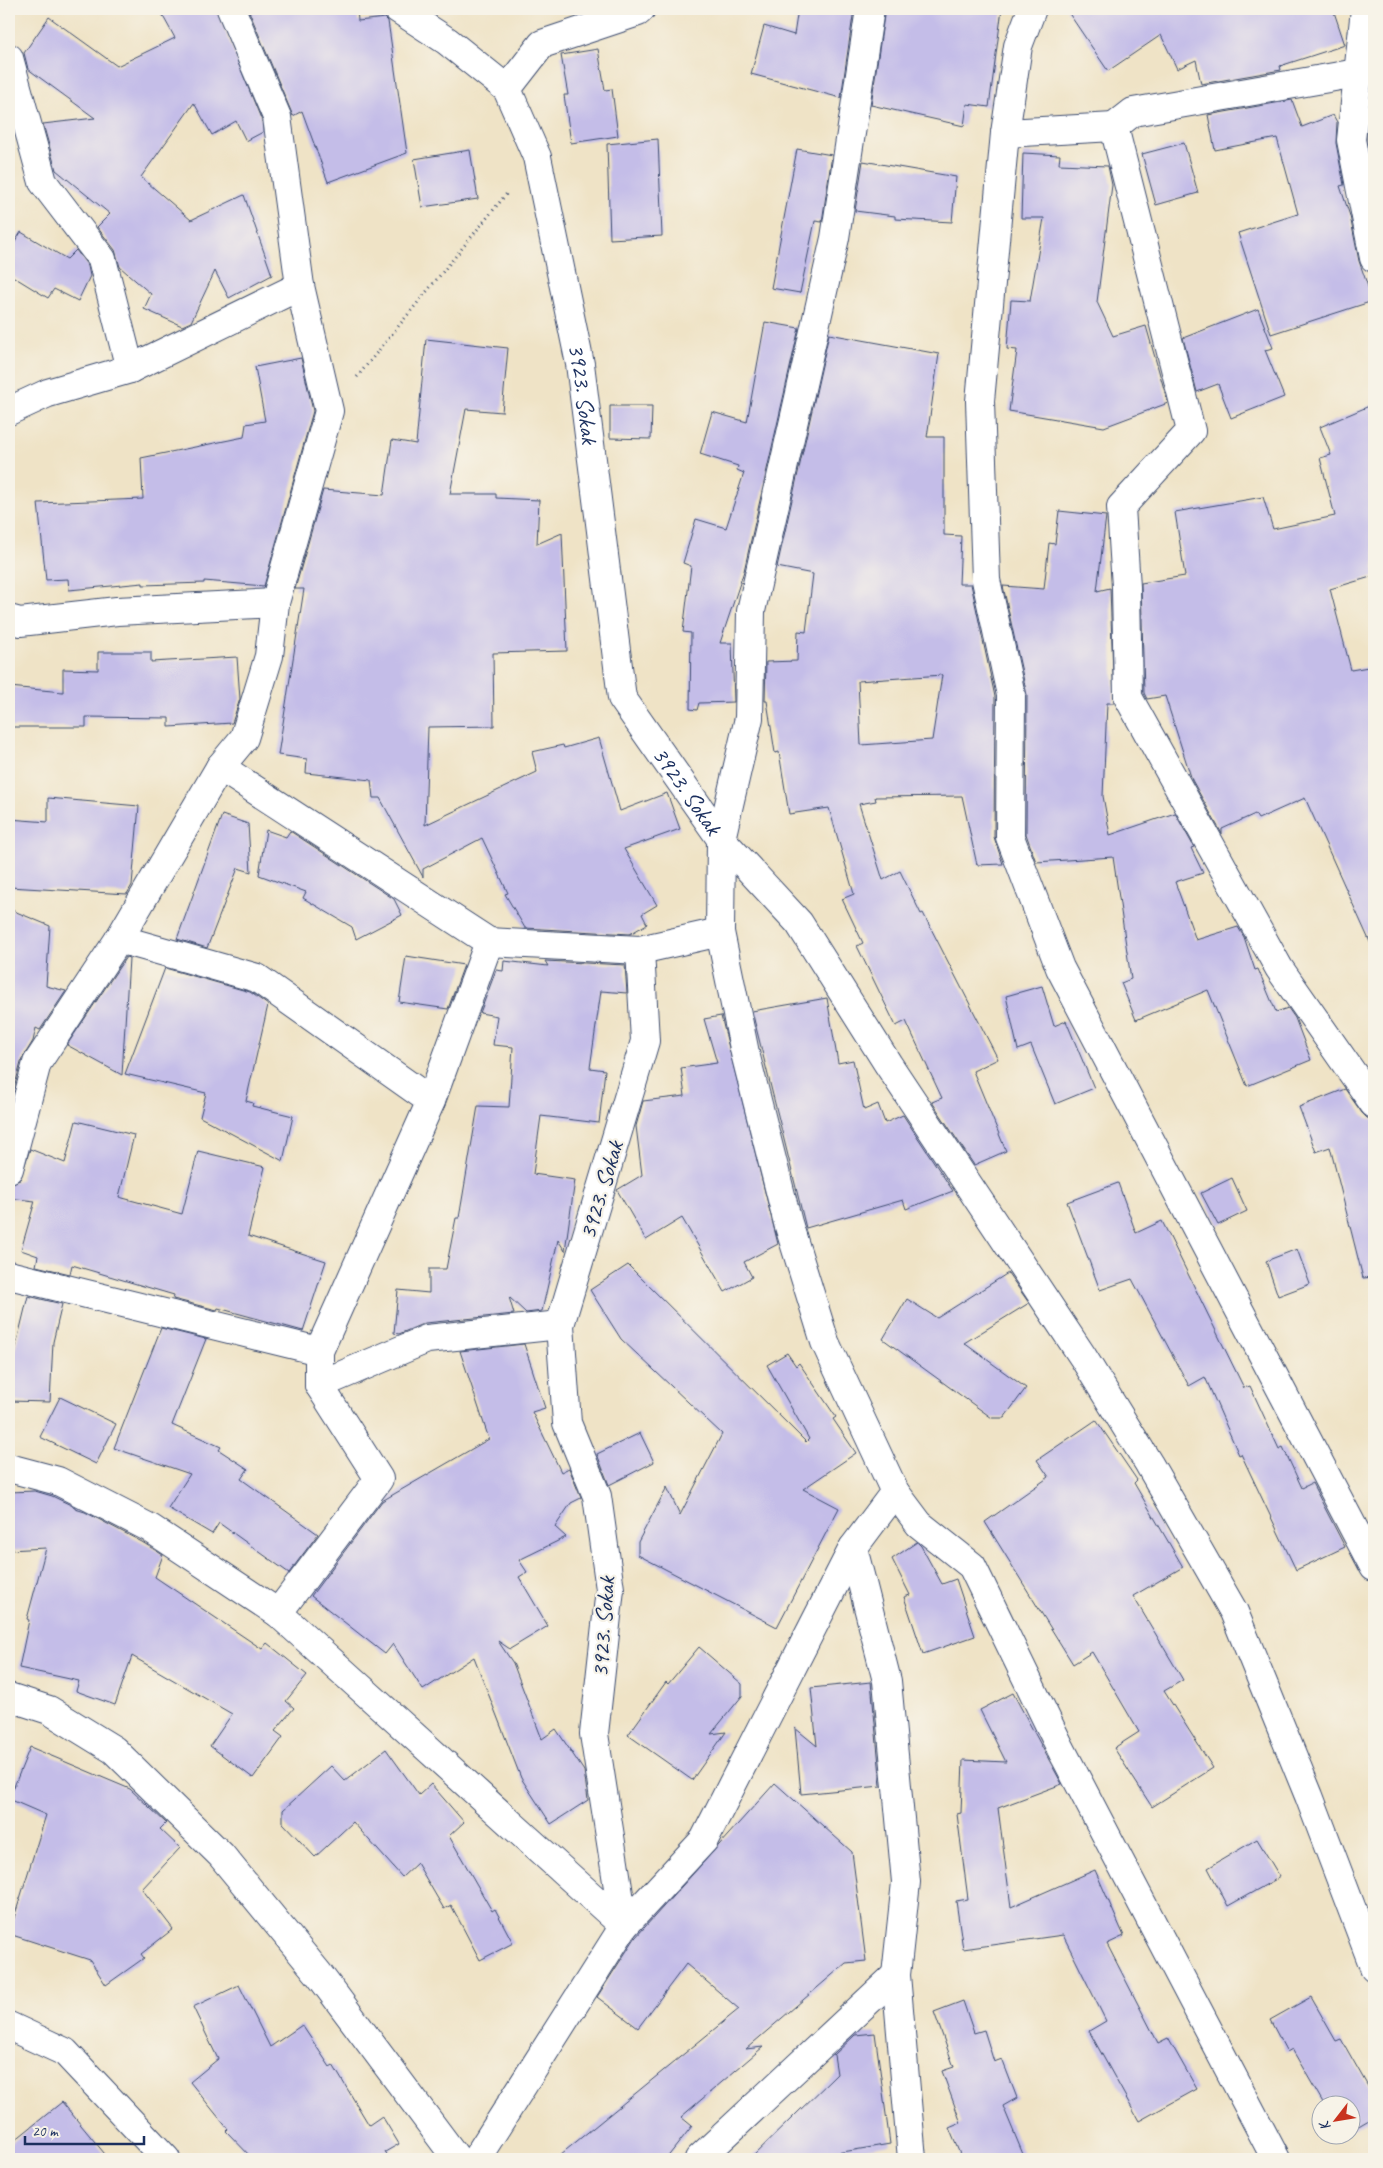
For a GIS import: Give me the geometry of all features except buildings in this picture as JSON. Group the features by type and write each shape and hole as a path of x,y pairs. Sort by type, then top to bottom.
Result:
{"street":[{"path":"10,1161 37,1063 119,939 220,767 244,738 269,656 275,602 329,411 300,286 276,117 231,9"},
{"name":"3923. Sokak","path":"398,9 446,41 507,89 537,157 580,364 622,698 721,839 720,932 750,1072 788,1223 824,1342 895,1492 919,1524 972,1566 1061,1749 1276,2159"},
{"path":"507,89 542,44 638,12 642,9"},
{"path":"870,9 835,238 751,611 748,718 721,839 798,923 888,1064 1084,1358 1149,1464 1234,1612 1309,1796 1374,1967"},
{"path":"1032,9 1018,46 1004,133 980,401 986,580 1012,694 1010,837 1060,968 1374,1567"},
{"path":"1364,9 1351,140 1374,258"},
{"path":"9,58 43,182 102,259 130,370"},
{"path":"1004,133 1114,127 1134,112 1357,73"},
{"path":"1114,127 1191,431 1122,507 1128,696 1279,968 1374,1104"},
{"path":"9,411 48,393 130,370 300,286"},
{"path":"9,619 20,622 117,611 275,602"},
{"path":"220,767 489,942 640,950 720,932"},
{"path":"119,939 257,978 431,1101"},
{"path":"278,1614 379,1479 319,1385 319,1351 431,1101 489,942"},
{"name":"3923. Sokak","path":"624,1926 594,1734 610,1589 597,1496 567,1423 560,1325 646,1041 640,950"},
{"path":"9,1275 319,1351"},
{"path":"319,1385 427,1339 560,1325"},
{"path":"9,1468 58,1481 150,1528 278,1614 624,1926"},
{"path":"476,2159 624,1926 704,1840 853,1548 895,1492"},
{"path":"853,1548 887,1681 906,1882 896,1975 912,2159"},
{"path":"9,1697 50,1710 114,1750 221,1854 318,1973 457,2159"},
{"path":"700,2159 896,1975"},
{"path":"9,2026 65,2052 166,2159"}],"path":[{"path":"329,411 537,157"}]}
